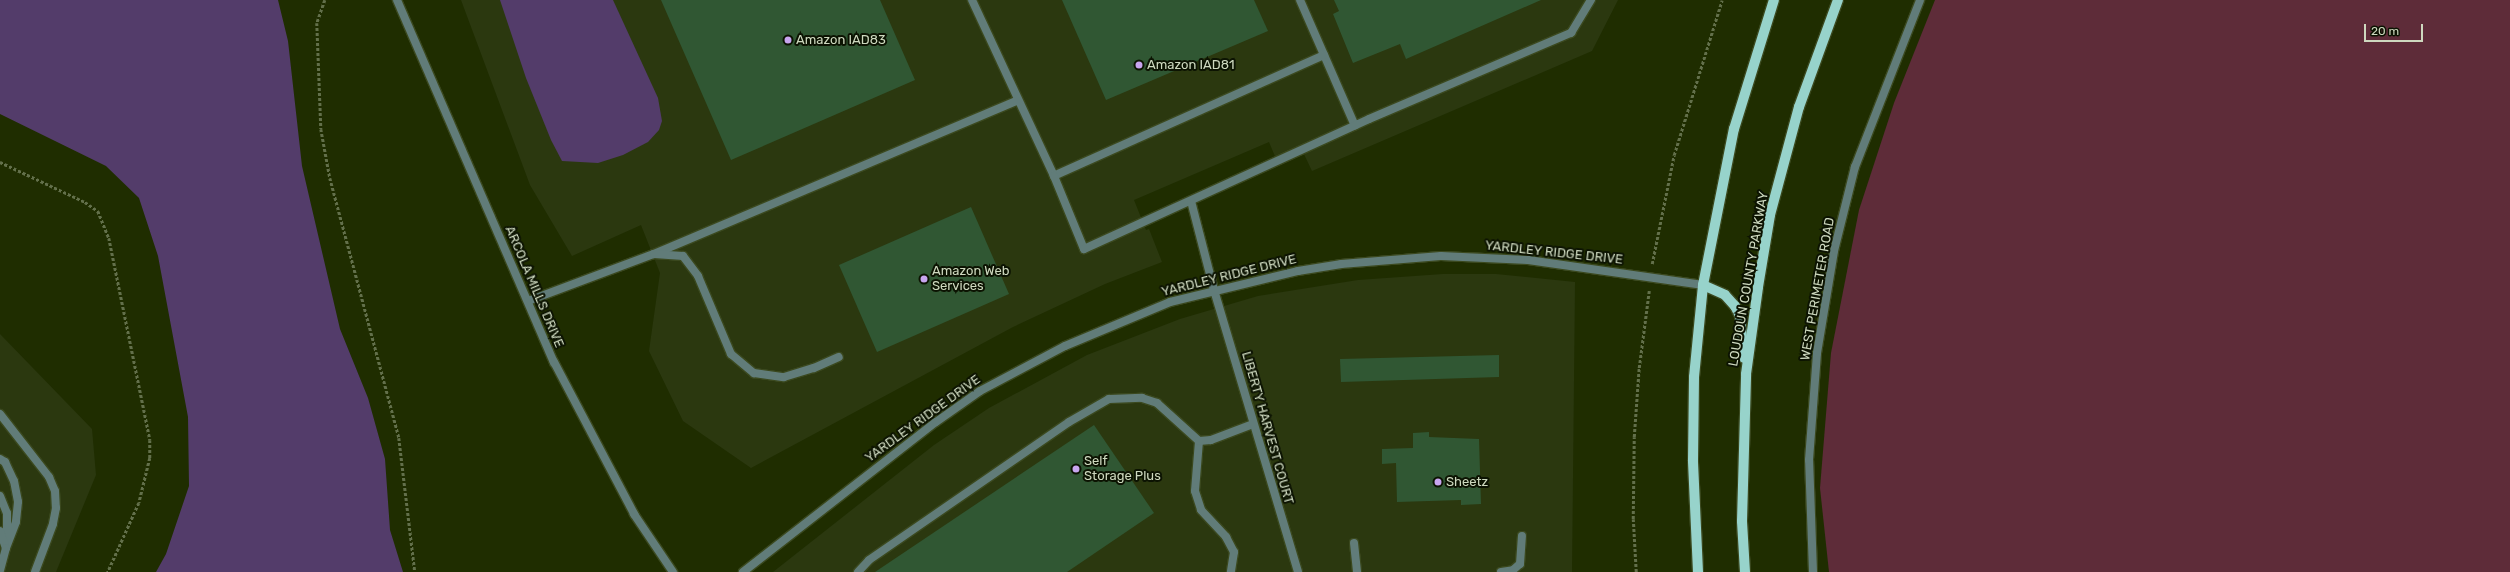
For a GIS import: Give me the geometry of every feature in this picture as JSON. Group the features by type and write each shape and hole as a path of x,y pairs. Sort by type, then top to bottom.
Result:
{"main road":[{"path":"1698,572 1692,460 1694,377 1703,285 1734,129 1774,0"},
{"name":"LOUDOUN COUNTY PARKWAY","path":"1745,572 1742,521 1746,374 1770,215 1799,107 1838,0"},
{"path":"1703,285 1725,295 1735,306 1740,316 1746,374"}],"street":[{"name":"ARCOLA MILLS DRIVE","path":"397,0 554,362 601,454 634,514 673,572"},
{"path":"972,0 1054,176 1084,249 1355,126 1571,33 1591,0"},
{"path":"1300,0 1355,126"},
{"name":"WEST PERIMETER ROAD","path":"1813,572 1809,460 1817,353 1834,251 1855,167 1920,0"},
{"path":"1054,176 1324,56"},
{"path":"528,301 654,254 1018,100"},
{"name":"LIBERTY HARVEST COURT","path":"1190,201 1253,424 1298,572"},
{"path":"654,254 683,256 698,276 731,354 754,373 784,377 814,368 838,356"},
{"name":"YARDLEY RIDGE DRIVE","path":"743,572 936,422 980,391 1024,366 1125,319 1170,302 1264,277 1326,266 1441,256 1535,260 1703,285"},
{"path":"858,572 869,560 1069,422 1109,399 1142,398 1157,403 1199,441 1211,440 1253,424"},
{"path":"0,414 49,477 55,491 56,508 53,524 35,572"},
{"path":"1199,441 1195,491 1201,510 1226,537 1234,552 1234,567 1231,572"},
{"path":"0,459 4,462 14,481 18,502 16,522 6,548 0,571"},
{"path":"0,496 7,513 6,548"},
{"path":"0,531 6,548"},
{"path":"1501,572 1513,570 1520,564 1522,536"},
{"path":"1354,543 1357,572"}],"path":[{"path":"325,0 317,23 320,129 330,178 399,438 414,572"},
{"path":"0,162 85,202 98,211 109,238 150,440 150,458 144,489 108,572"}],"shaded area":[{"path":"0,0 278,0 288,41 302,166 340,329 368,398 385,459 390,530 403,572 156,572 166,554 189,486 188,417 158,256 139,198 106,166 0,114"},
{"path":"461,0 1618,0 1592,51 1312,171 1302,150 1277,161 1269,142 1134,200 1146,230 1149,229 1162,262 1105,284 1013,327 751,468 683,421 649,351 660,273 641,225 572,256 530,185"},
{"path":"500,0 613,0 658,98 662,121 659,130 648,142 623,155 598,163 562,161 551,140 526,78"},
{"path":"1935,0 2510,0 2510,572 1829,572 1820,488 1831,353 1859,210 1894,103"},
{"path":"1443,274 1496,274 1575,282 1572,572 773,572 934,445 989,408 1087,355 1180,319 1258,296 1358,280"},
{"path":"0,334 92,429 96,475 56,572 0,572"}],"building":[{"name":"Amazon IAD83","path":"661,0 880,0 915,80 731,160"},
{"name":"Amazon IAD81","path":"1062,0 1254,0 1268,31 1106,100"},
{"path":"1334,0 1541,0 1406,59 1400,44 1353,63 1333,14 1339,11"},
{"name":"Amazon Web Services","path":"971,207 1009,294 877,352 839,265"},
{"path":"1499,355 1499,377 1341,382 1340,359"},
{"name":"Self Storage Plus","path":"1094,425 1154,513 1067,572 875,572"},
{"name":"Sheetz","path":"1429,432 1429,437 1479,439 1481,504 1461,505 1461,500 1397,502 1396,463 1382,464 1382,449 1413,448 1413,433"}],"place":[{"name":"Amazon IAD83","path":"788,40"},
{"name":"Amazon IAD81","path":"1139,65"},
{"name":"Amazon Web Services","path":"924,279"},
{"name":"Self Storage Plus","path":"1076,469"},
{"name":"Sheetz","path":"1438,482"}]}
